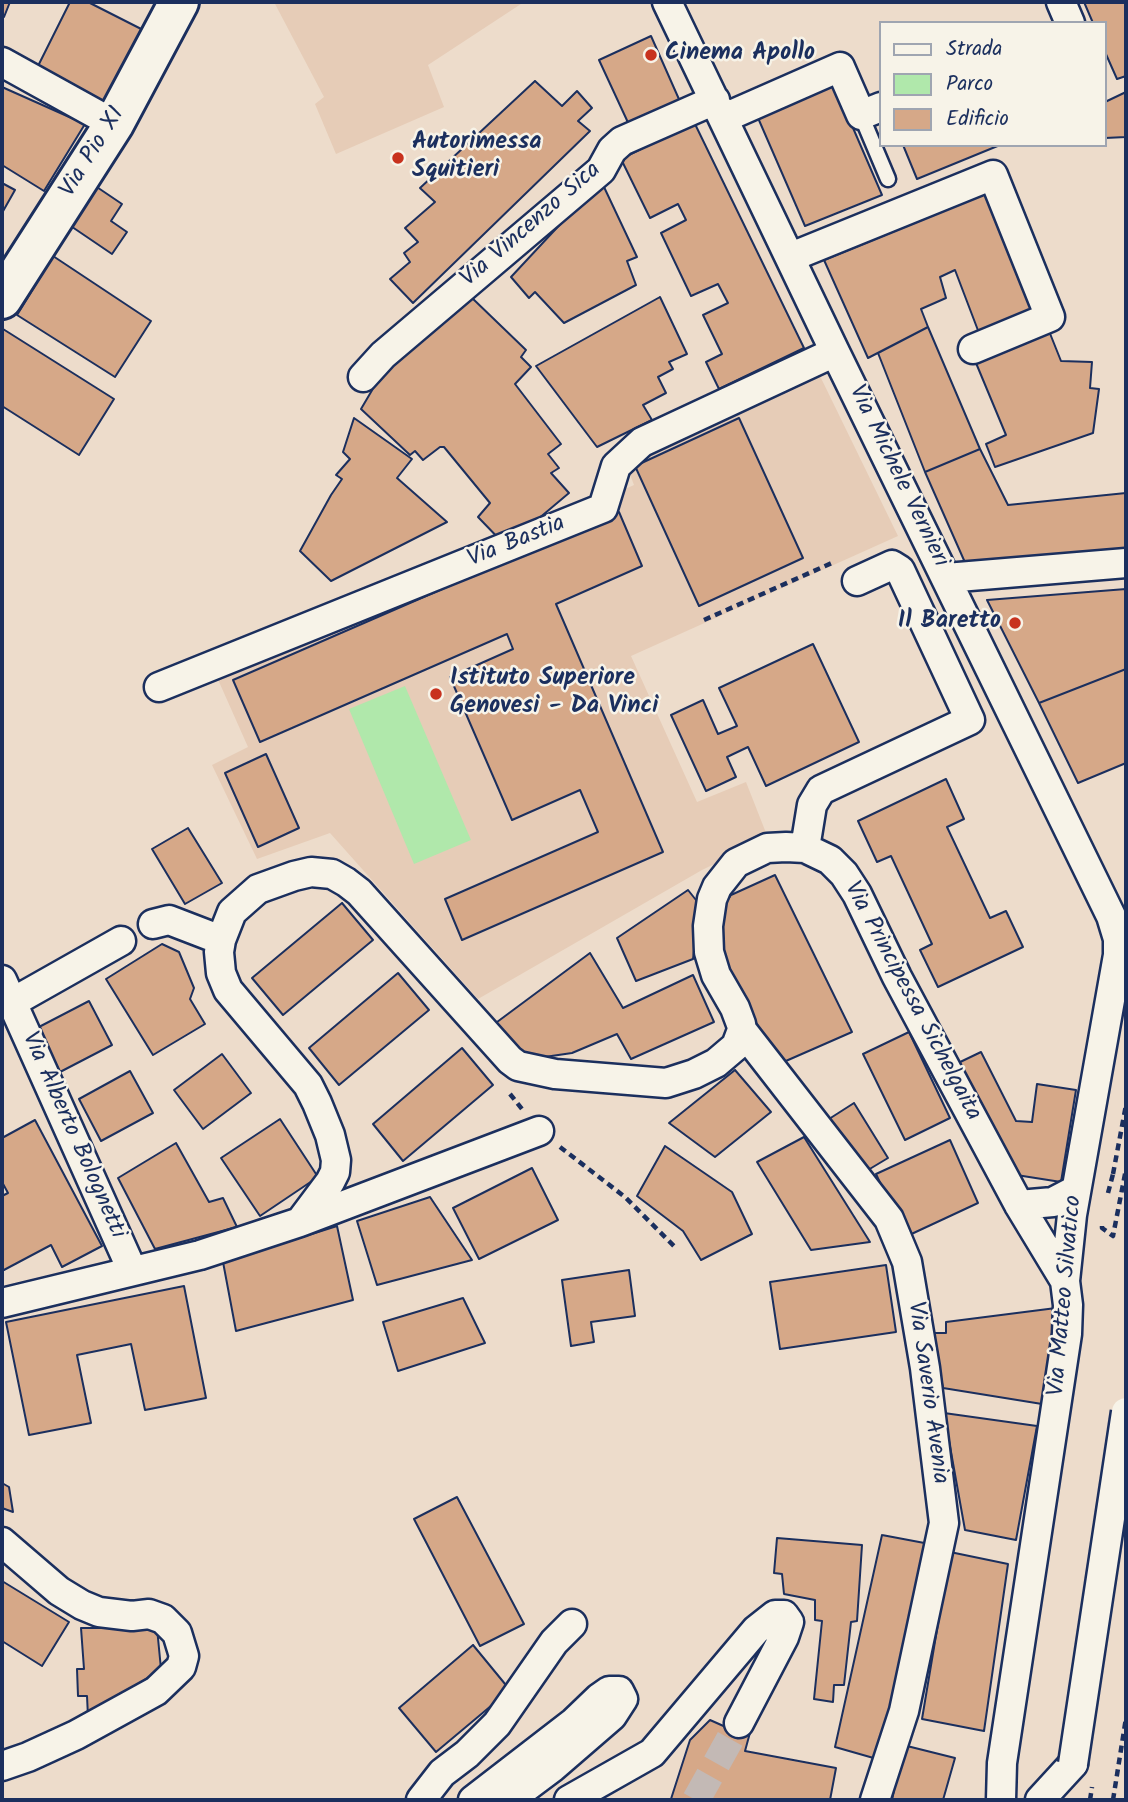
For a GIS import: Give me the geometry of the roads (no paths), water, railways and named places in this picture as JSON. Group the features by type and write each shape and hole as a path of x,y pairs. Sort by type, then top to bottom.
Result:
{"street":[{"name":"Via Pio XI","path":"2,299 114,124 179,2"},
{"name":"Via Michele Vernieri","path":"667,2 1111,916 1118,939 1118,954"},
{"path":"1060,2 1069,21"},
{"path":"2,62 114,124"},
{"name":"Via Vincenzo Sica","path":"363,377 383,355 601,170 612,150 622,141 840,67 871,111"},
{"path":"791,257 993,175 1049,317 973,349"},
{"name":"Via Bastia","path":"159,687 603,508 616,466 642,442 835,352"},
{"path":"947,578 1126,564"},
{"path":"805,848 812,805 821,790 970,720 900,570 892,565 849,570"},
{"name":"Via Principessa Sichelgaita","path":"742,1030 735,1008 712,965 708,926 712,899 724,876 736,863 752,854 767,848 805,848 830,860 844,874 857,894 897,977 1019,1205 1065,1280"},
{"path":"300,1222 335,1172 333,1146 308,1085 228,990 219,962 220,940 232,912 258,889 311,872 332,874 359,892 510,1060 531,1070 666,1083 694,1074 725,1057 736,1046 742,1030"},
{"path":"153,924 169,920 220,940"},
{"name":"Via Alberto Bolognetti","path":"121,941 7,991 132,1270"},
{"name":"Via Matteo Silvatico","path":"1001,1800 1002,1763 1068,1334 1065,1280 1078,1180 1118,954"},
{"name":"Via Saverio Avenia","path":"742,1030 889,1219 907,1262 925,1368 944,1523 904,1711 875,1800"},
{"path":"2,1303 200,1255 300,1222 539,1131"},
{"path":"1019,1205 1053,1202 1078,1180"},
{"path":"1069,1800 1126,1412"},
{"path":"2,1542 59,1591 82,1605 99,1612 132,1616 149,1614 163,1619 177,1633 184,1656 181,1667 156,1691 96,1725 28,1757 2,1766"},
{"path":"569,1800 652,1753 756,1630 775,1615 784,1615 789,1622 784,1636 739,1723"},
{"path":"421,1800 442,1773 467,1754 497,1724 554,1642 572,1624"},
{"path":"473,1800 574,1722 599,1698 609,1691 619,1691 623,1699 612,1716 553,1767 509,1800"},
{"name":"Via Matteo Silvatico","path":"987,1800 1002,1763"},
{"path":"1040,1800 1073,1764"}],"lane":[{"path":"871,111 888,179"}],"tunnel":[{"path":"696,1800 739,1723"}],"place":[{"name":"Cinema Apollo","path":"651,55"},
{"name":"Autorimessa Squitieri","path":"398,158"},
{"name":"Il Baretto","path":"1015,623"},
{"name":"Istituto Superiore Genovesi - Da Vinci","path":"436,694"}]}
